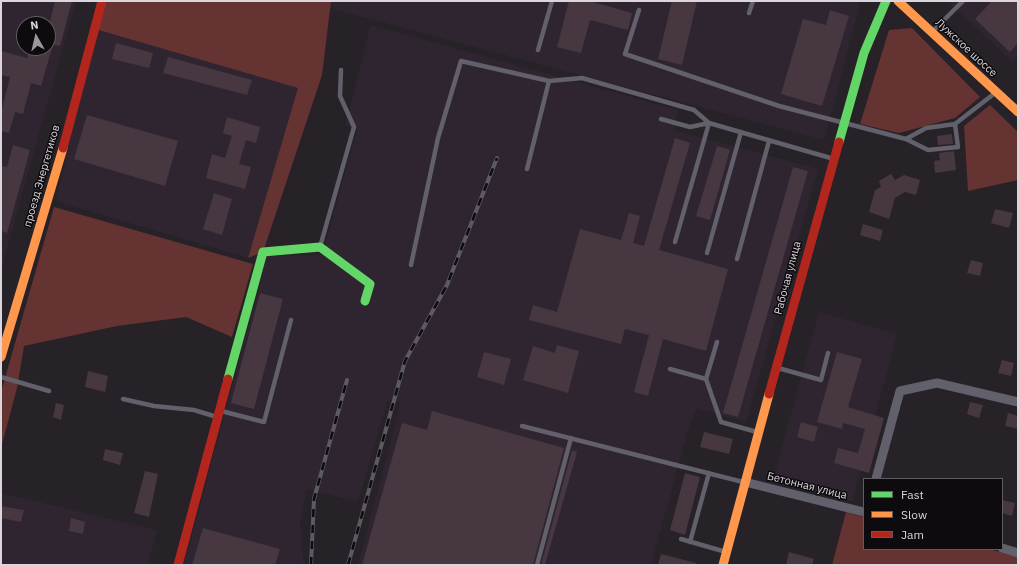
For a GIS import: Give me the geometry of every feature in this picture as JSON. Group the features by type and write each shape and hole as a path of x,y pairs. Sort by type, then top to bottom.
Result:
{"street":[{"name":"проезд Энергетиков","path":"1,357 3,344 67,133 102,1"},
{"name":"Рабочая улица","path":"723,565 843,124 864,53 886,1"},
{"name":"Лужское шоссе","path":"898,1 1018,112"},
{"path":"178,565 263,252 320,247 370,284 365,301"},
{"path":"876,478 900,391 937,383 1018,402"},
{"name":"Бетонная улица","path":"745,482 863,512"},
{"path":"1003,548 1018,553"}],"lane":[{"path":"538,50 552,1"},
{"path":"749,13 753,1"},
{"path":"932,33 963,1"},
{"path":"639,10 625,54 779,106 843,124 906,139 928,150 958,147 955,124"},
{"path":"411,265 438,138 461,61 549,81 582,78 694,110 709,123 834,158"},
{"path":"320,247 354,127 340,96 341,70"},
{"path":"527,169 549,81"},
{"path":"906,139 926,128 955,124 997,92"},
{"path":"661,119 690,127 709,123"},
{"path":"675,242 709,123"},
{"path":"707,253 741,132"},
{"path":"737,259 769,141"},
{"path":"123,399 154,406 194,410 264,422 292,320"},
{"path":"717,342 706,379 720,422 759,433"},
{"path":"776,368 821,380 828,353"},
{"path":"670,369 706,379"},
{"path":"1,377 49,391"},
{"path":"522,426 745,482"},
{"path":"536,565 571,438"},
{"path":"690,542 709,473"},
{"path":"681,539 727,552"}],"shaded area":[{"path":"1,1 76,1 1,270"},
{"path":"102,1 331,1 322,75 263,252 248,258 298,88 95,29"},
{"path":"331,1 856,1 860,5 824,140 329,8"},
{"path":"947,1 1018,1 1018,55 1012,61"},
{"path":"371,25 678,110 674,130 818,169 746,422 696,408 687,433 651,565 358,565 401,402 388,399 358,502 307,489 300,526 304,565 184,565 267,256 322,255 357,130 345,125"},
{"path":"912,28 980,97 955,118 899,133 860,124 889,30"},
{"path":"95,29 299,88 248,258 56,201"},
{"path":"990,105 1018,132 1018,180 968,191 964,126"},
{"path":"54,207 253,264 232,337 186,317 117,326 24,346 17,388 1,448 1,392"},
{"path":"819,312 897,334 852,502 773,480"},
{"path":"1,493 157,530 148,565 1,565"},
{"path":"846,512 863,517 863,550 993,550 1018,557 1018,565 832,565"}],"building":[{"path":"55,1 72,1 60,46 56,45 56,16 51,16"},
{"path":"569,1 589,1 632,13 628,30 590,20 581,53 557,47"},
{"path":"672,1 697,1 682,65 658,59"},
{"path":"992,1 1018,1 1018,43 1010,52 975,19"},
{"path":"830,10 849,16 822,106 781,94 803,19 826,25"},
{"path":"116,43 153,53 149,68 112,59"},
{"path":"1,51 27,58 28,56 50,56 41,86 31,83 23,114 15,112 9,133 1,131 1,113 10,77 1,75"},
{"path":"168,57 252,80 247,95 163,73"},
{"path":"87,115 178,141 165,186 74,159"},
{"path":"227,117 260,127 256,143 246,140 239,164 251,167 245,189 206,178 212,154 225,158 232,136 223,133"},
{"path":"952,134 953,144 938,145 937,136"},
{"path":"675,138 690,143 659,250 728,269 706,351 663,339 648,396 634,392 649,335 625,329 621,344 529,320 533,305 557,312 580,229 621,240 629,213 640,216 633,243 644,246"},
{"path":"13,145 30,150 7,233 1,231 1,166 7,167"},
{"path":"717,146 730,150 710,220 696,216"},
{"path":"954,151 956,170 935,173 934,161 940,160 939,153"},
{"path":"793,167 808,171 738,417 723,413"},
{"path":"891,174 895,180 904,175 920,180 916,195 905,192 895,198 889,219 869,212 875,190 881,187 879,181"},
{"path":"214,193 232,199 222,235 203,229"},
{"path":"995,209 1013,213 1009,228 991,223"},
{"path":"863,224 883,230 880,241 860,235"},
{"path":"971,260 983,263 980,276 967,273"},
{"path":"260,293 283,299 254,409 231,403"},
{"path":"557,345 579,351 568,393 523,380 533,346 555,353"},
{"path":"484,352 511,359 504,385 477,377"},
{"path":"837,352 862,359 848,407 884,418 869,473 834,463 838,448 858,453 865,429 843,423 842,429 817,422"},
{"path":"1002,360 1014,363 1011,376 998,373"},
{"path":"88,371 108,376 105,392 85,387"},
{"path":"970,402 983,405 979,418 967,414"},
{"path":"56,403 64,405 61,420 53,417"},
{"path":"432,411 564,448 533,565 362,565 402,423 427,430"},
{"path":"1008,413 1018,416 1018,429 1005,426"},
{"path":"801,422 818,427 814,442 797,437"},
{"path":"704,432 733,439 729,454 700,447"},
{"path":"105,449 123,453 120,465 103,460"},
{"path":"572,450 577,452 545,565 541,565"},
{"path":"145,471 158,474 149,517 134,513"},
{"path":"685,473 700,477 685,535 670,530"},
{"path":"1003,500 1015,503 1012,516 1003,513"},
{"path":"1,506 24,510 21,522 1,518"},
{"path":"71,518 85,522 83,534 69,531"},
{"path":"203,528 280,549 275,565 192,565"},
{"path":"789,552 814,559 812,565 786,565"},
{"path":"661,554 696,563 696,565 658,565"}],"railway":[{"path":"348,565 405,361 447,285 497,158"},
{"path":"311,565 314,499 347,380"}],"traffic: fast":[{"path":"839,142 864,53 886,1"},
{"path":"228,379 263,252 320,247 370,284 365,301"}],"traffic: slow":[{"path":"898,1 1018,112"},
{"path":"1,357 63,148"},
{"path":"723,565 769,394"}],"traffic: jam":[{"path":"63,148 102,1"},
{"path":"769,394 839,142"},
{"path":"178,565 228,379"}]}
